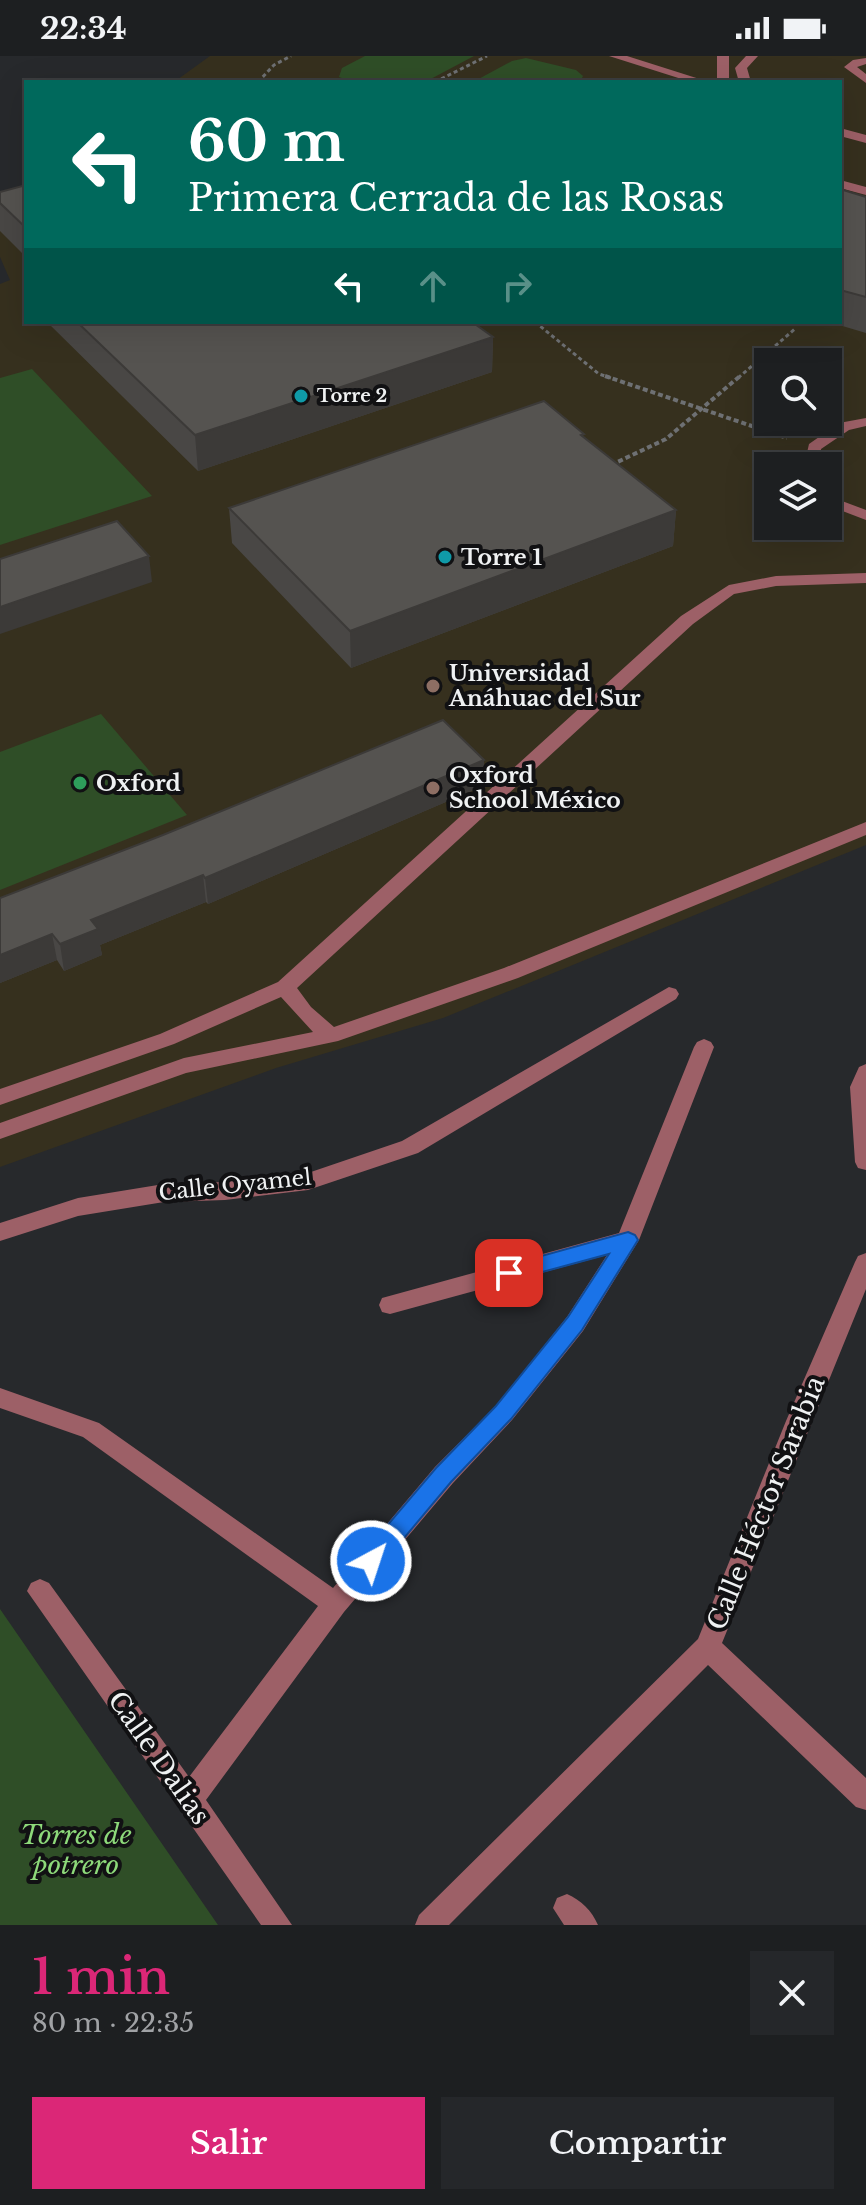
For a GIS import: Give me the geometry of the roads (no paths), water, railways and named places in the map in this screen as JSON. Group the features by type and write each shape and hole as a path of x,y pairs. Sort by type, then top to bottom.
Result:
{"street":[{"path":"615,56 696,80"},
{"path":"723,80 723,56 748,59"},
{"path":"744,80 741,68 748,59"},
{"path":"866,61 850,67 866,80"},
{"path":"842,133 866,139"},
{"path":"842,185 866,191"},
{"path":"813,452 814,447 844,426 866,422"},
{"path":"842,506 866,515"},
{"path":"0,1097 167,1039 285,987 687,620 729,590 776,581 866,578"},
{"path":"0,1131 184,1066 331,1036 511,973 866,828"},
{"path":"285,987 304,1012 331,1036"},
{"name":"Calle Oyamel","path":"0,1232 78,1207 149,1195 225,1191 308,1181 410,1147 669,994"},
{"path":"189,1800 335,1604 444,1475 504,1413 575,1324 628,1240 704,1047"},
{"path":"866,1072 860,1087 866,1162"},
{"path":"390,1305 628,1240"},
{"name":"Calle Héctor Sarabia","path":"429,1925 708,1647 798,1421 866,1262"},
{"path":"0,1398 91,1430 335,1604"},
{"name":"Calle Dalias","path":"40,1591 278,1925"},
{"path":"708,1647 866,1797"}],"place":[{"name":"Torre 2","path":"301,396"},
{"name":"Torre 1","path":"445,557"},
{"name":"Universidad Anáhuac del Sur","path":"433,686"},
{"name":"Oxford","path":"80,783"},
{"name":"Oxford School México","path":"433,788"}],"park label":[{"name":"Torres de potrero","path":"76,1850"}]}
